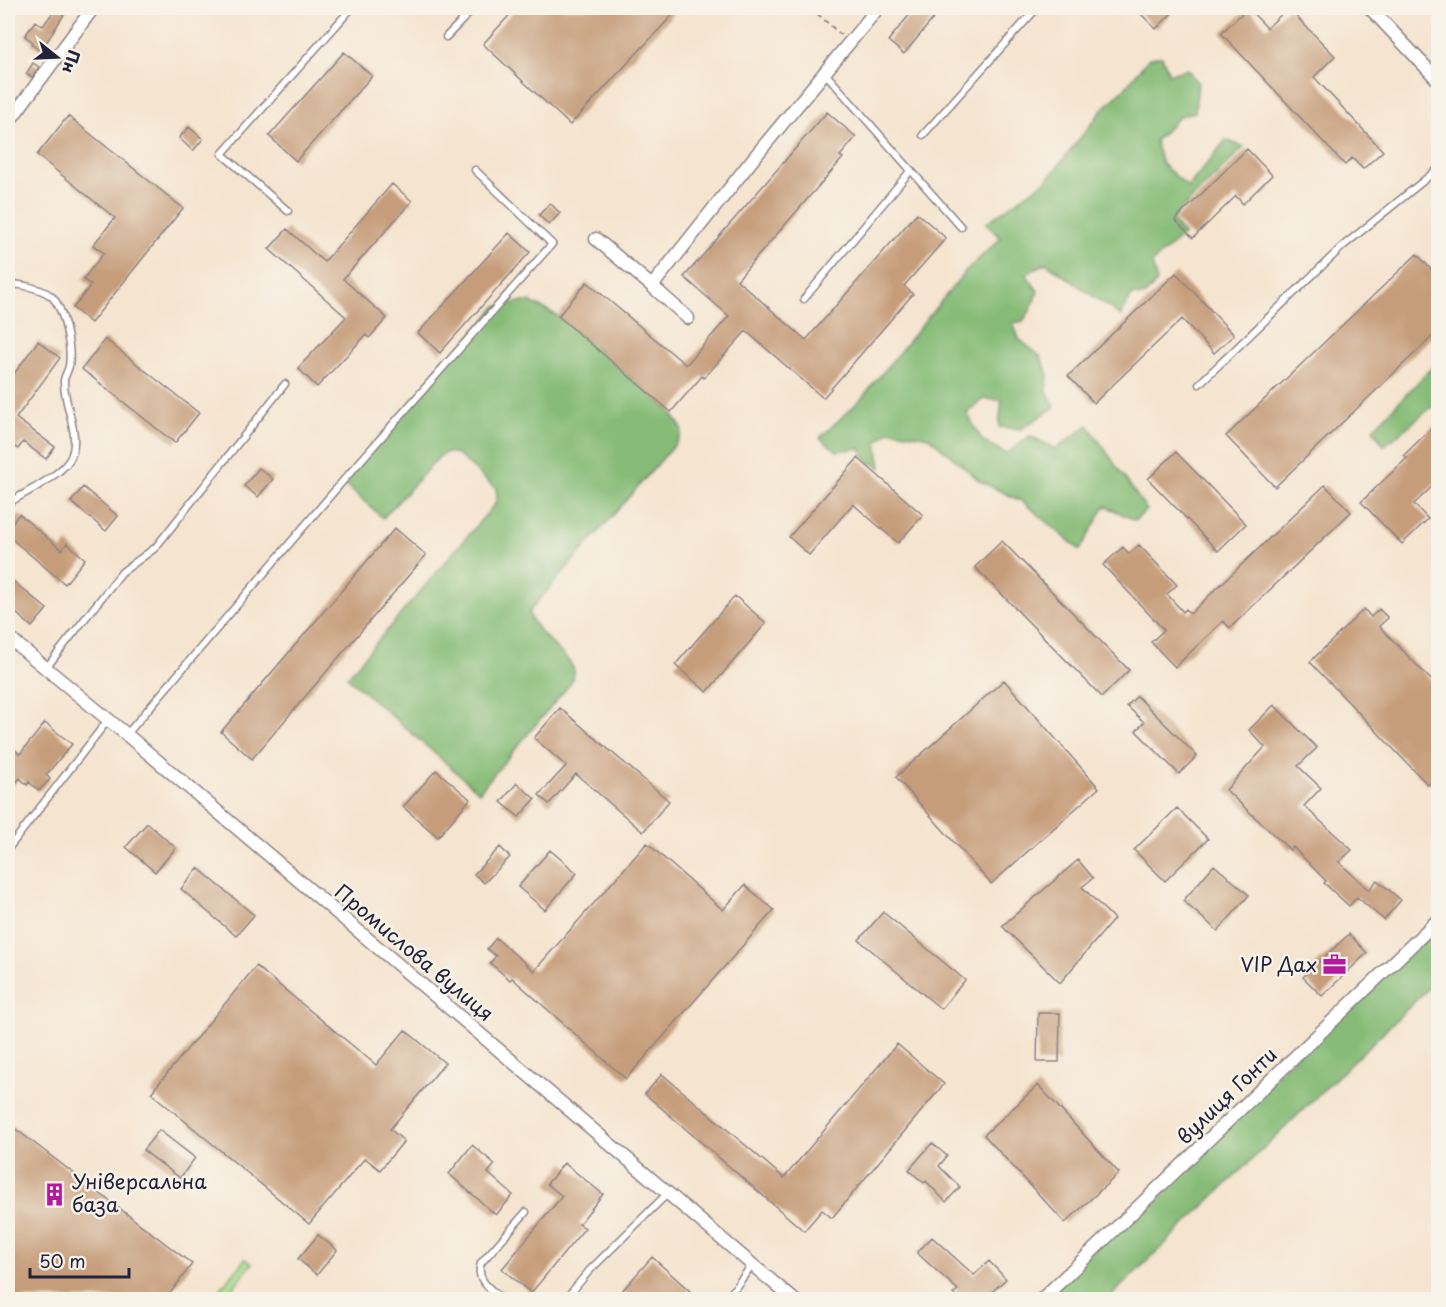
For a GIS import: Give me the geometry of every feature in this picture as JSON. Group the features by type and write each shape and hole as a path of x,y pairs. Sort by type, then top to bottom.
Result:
{"street":[{"path":"8,123 93,8"},
{"path":"652,286 878,8"},
{"path":"1370,8 1438,80"},
{"path":"596,239 688,318"},
{"name":"Промислова вулиця","path":"8,637 794,1299"},
{"name":"вулиця Гонти","path":"1041,1299 1438,920"}],"lane":[{"path":"288,211 222,154 350,10 346,8"},
{"path":"446,37 474,8"},
{"path":"923,135 1036,8"},
{"path":"825,73 962,226"},
{"path":"1199,384 1343,246 1438,169"},
{"path":"127,735 342,482 552,244 475,170"},
{"path":"804,299 911,170"},
{"path":"8,284 38,290 51,297 59,308 68,341 69,366 63,381 74,440 74,452 69,462 60,470 8,503"},
{"path":"46,669 122,572 155,548 285,384"},
{"path":"8,849 108,720"},
{"path":"565,1299 667,1194"},
{"path":"503,1299 480,1280 478,1271 481,1263 526,1212"},
{"path":"726,1299 752,1265"}],"path":[{"path":"812,8 850,43"}],"green space":[{"path":"1162,56 1169,74 1187,69 1198,83 1195,112 1180,116 1155,141 1162,164 1188,187 1226,140 1244,147 1173,218 1173,222 1184,234 1152,263 1157,282 1144,296 1132,295 1121,316 1046,263 1026,274 1038,291 1023,321 1013,323 1019,339 1041,357 1048,374 1047,391 1055,407 1021,429 999,427 1002,400 983,399 967,413 982,440 1006,454 1030,436 1056,449 1088,425 1147,510 1135,520 1105,506 1080,550 1023,502 980,481 929,437 890,430 877,442 881,468 868,461 860,448 837,451 820,438 861,399 965,272 1001,238 986,223 1048,179 1102,110 1126,87 1149,58"},
{"path":"531,302 558,316 671,412 682,429 677,442 531,609 529,614 538,629 572,666 574,676 570,684 479,792 347,677 495,504 496,489 458,455 446,453 439,457 383,518 342,482 497,306"},
{"path":"1438,361 1438,402 1384,446 1373,429"},
{"path":"1438,920 1438,979 1108,1299 1041,1300"},
{"path":"245,1259 252,1264 224,1299 212,1299"}],"building":[{"path":"56,8 68,8 41,51 25,36 35,21 43,26"},
{"path":"516,8 679,8 570,125 483,44"},
{"path":"915,8 942,8 904,54 888,41"},
{"path":"1135,8 1177,8 1156,29"},
{"path":"1248,8 1267,28 1288,8 1335,56 1314,77 1383,151 1363,169 1352,158 1345,165 1221,33"},
{"path":"344,52 372,76 296,161 269,136"},
{"path":"33,63 39,67 32,77 26,74"},
{"path":"827,112 856,137 840,156 843,158 737,280 806,340 917,213 946,238 904,286 913,294 823,398 746,331 671,412 558,316 587,282 686,365 729,316 684,277"},
{"path":"68,116 183,208 91,323 73,308 91,285 83,279 104,253 93,245 115,218 37,155"},
{"path":"189,127 203,139 193,151 179,138"},
{"path":"1247,149 1272,175 1243,204 1236,196 1193,238 1175,220"},
{"path":"392,184 412,201 343,279 387,318 369,338 366,335 317,387 298,368 346,317 269,249 287,229 324,262"},
{"path":"550,203 560,213 549,225 539,215"},
{"path":"509,233 530,252 440,353 418,333"},
{"path":"1417,254 1438,277 1438,331 1275,487 1226,436"},
{"path":"1176,273 1234,335 1214,353 1182,319 1094,403 1068,376"},
{"path":"105,339 199,413 175,443 82,369"},
{"path":"38,341 60,358 16,418 55,447 46,459 23,442 18,449 8,441 8,382"},
{"path":"1438,422 1438,481 1414,504 1428,519 1402,544 1361,502 1407,458 1404,455"},
{"path":"1176,452 1246,524 1218,551 1148,479"},
{"path":"858,458 923,515 898,543 853,504 809,555 789,537"},
{"path":"259,468 273,479 258,497 244,486"},
{"path":"1325,485 1351,512 1230,628 1223,621 1175,667 1151,642 1164,630 1103,565 1123,547 1129,554 1139,545 1177,585 1167,594 1183,612 1186,609 1190,614"},
{"path":"83,487 118,516 106,531 71,502"},
{"path":"19,514 62,550 67,543 85,559 65,584 8,536 8,528"},
{"path":"395,528 426,555 252,759 221,732"},
{"path":"1002,541 1129,670 1102,697 975,567"},
{"path":"8,577 47,609 32,627 8,606"},
{"path":"735,596 766,623 707,692 675,665"},
{"path":"1364,609 1371,617 1379,609 1388,618 1379,626 1438,687 1438,774 1428,785 1310,662"},
{"path":"1004,680 1099,788 991,884 896,777"},
{"path":"1137,696 1197,756 1179,774 1136,731 1144,722 1127,706"},
{"path":"1274,705 1317,748 1298,766 1321,788 1304,806 1352,850 1339,862 1369,890 1377,880 1401,900 1384,920 1357,897 1349,906 1324,883 1326,881 1293,847 1290,850 1226,790 1265,747 1249,730"},
{"path":"560,708 669,801 643,832 576,774 549,804 539,795 566,766 534,738"},
{"path":"45,723 72,744 46,775 50,779 39,791 29,782 27,785 20,778 8,792 8,744 20,754"},
{"path":"436,770 470,799 438,837 403,807"},
{"path":"517,783 535,799 519,817 501,802"},
{"path":"1177,808 1208,839 1165,881 1134,850"},
{"path":"147,823 176,848 155,872 126,847"},
{"path":"647,843 723,910 745,885 774,910 626,1079 512,978 510,980 490,963 496,956 487,949 496,938 534,971"},
{"path":"500,847 510,857 484,883 474,874"},
{"path":"550,850 577,873 545,910 518,887"},
{"path":"1078,860 1093,878 1082,887 1114,919 1060,983 1002,926"},
{"path":"1214,865 1249,895 1218,931 1183,901"},
{"path":"198,868 254,915 236,936 181,889"},
{"path":"883,912 965,980 941,1009 859,940"},
{"name":"VIP Дах","path":"1349,934 1367,953 1322,996 1303,977"},
{"path":"256,966 376,1065 405,1030 445,1063 390,1129 404,1141 380,1170 365,1158 309,1224 151,1093"},
{"path":"1038,1013 1060,1013 1059,1062 1037,1062"},
{"path":"897,1044 944,1084 832,1218 822,1210 804,1231 645,1094 662,1074 784,1178"},
{"path":"1038,1085 1119,1173 1065,1223 984,1135"},
{"name":"Універсальна база","path":"8,1123 192,1264 166,1299 8,1299"},
{"path":"159,1130 195,1158 180,1178 143,1150"},
{"path":"932,1143 947,1156 939,1166 960,1187 946,1202 926,1181 924,1183 909,1170"},
{"path":"472,1145 495,1164 488,1173 513,1195 496,1215 449,1174"},
{"path":"564,1163 603,1194 579,1224 585,1228 531,1293 502,1269 562,1196 547,1184"},
{"path":"318,1235 337,1250 317,1275 298,1259"},
{"path":"932,1237 974,1275 989,1261 1006,1279 984,1299 959,1299 953,1294 958,1290 917,1253"},
{"path":"652,1257 690,1291 683,1299 632,1299 622,1291"}],"place":[{"name":"VIP Дах","path":"1335,965"},
{"name":"Універсальна база","path":"54,1194"}]}
